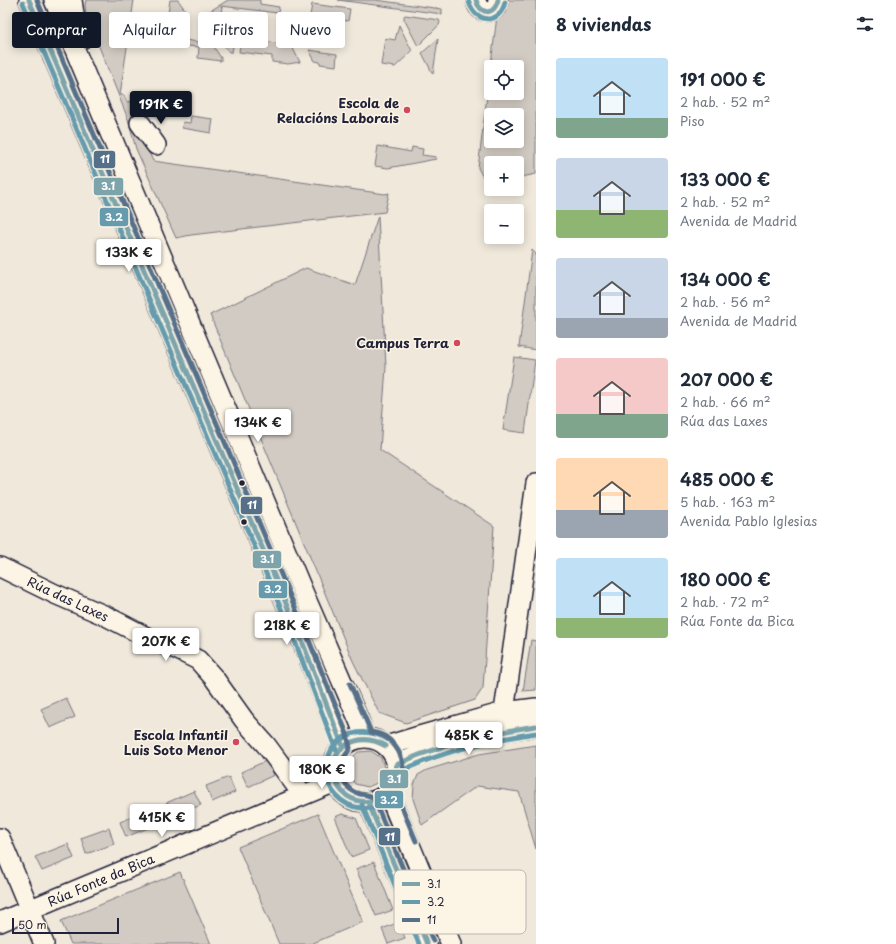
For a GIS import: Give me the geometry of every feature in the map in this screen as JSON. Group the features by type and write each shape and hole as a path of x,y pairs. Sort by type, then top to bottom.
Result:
{"street":[{"path":"29,0 302,641 343,747"},
{"path":"54,0 301,587 360,723 365,738"},
{"path":"72,0 75,21 109,102 121,160"},
{"path":"476,0 477,6 486,12 489,12 495,8 498,0"},
{"path":"140,123 156,145"},
{"path":"507,721 536,483"},
{"name":"Rúa das Laxes","path":"0,567 106,616 154,642 176,649 198,660 214,678 244,720 266,745 303,795"},
{"path":"396,765 424,753 462,742 536,708"},
{"path":"386,746 419,736 507,721 536,726"},
{"path":"365,738 380,742 386,746 393,756 397,772 394,782 388,792 379,799 361,802 350,798 341,791 335,782 333,770 336,756 343,747 355,740 365,738"},
{"name":"Rúa Fonte da Bica","path":"0,922 335,782"},
{"path":"388,792 420,870"},
{"path":"368,802 396,870"},
{"path":"0,838 44,944"},
{"path":"423,934 427,944"},
{"path":"447,934 451,944"}],"shaded area":[{"path":"38,0 44,0 49,12 43,12"},
{"path":"86,0 134,0 132,12 109,12 109,48 127,48 120,95 124,95 127,102 134,101 133,119 153,161 385,194 389,193 385,212 176,238 136,149 128,119 100,48 101,48 101,12 86,12"},
{"path":"170,0 178,0 187,12 168,12"},
{"path":"228,0 260,0 260,4 279,7 278,12 276,13 221,6 221,12 208,12"},
{"path":"338,0 375,0 442,9 442,14"},
{"path":"499,0 536,0 536,174 524,177 524,156 484,156 484,179 478,168 484,120 484,148 524,148 524,108 486,108 486,100 524,100 524,60 492,60"},
{"path":"312,4 350,9 348,21 345,21 345,12 311,12"},
{"path":"405,15 439,20 440,22 439,25 418,46 404,19"},
{"path":"399,25 412,51 395,67 381,65 385,38 395,40"},
{"path":"438,39 433,74 422,53"},
{"path":"190,41 198,42 198,47 190,46"},
{"path":"268,42 276,43 276,48 293,48 300,62 288,64 272,62 272,56 239,52 240,48 268,48"},
{"path":"58,48 64,48 111,160 106,162"},
{"path":"199,48 215,48 221,58 221,61 198,58"},
{"path":"226,48 233,48 232,52 229,52"},
{"path":"309,50 337,54 336,66 320,64 320,62 315,61"},
{"path":"191,116 213,119 211,133 182,128 183,122 190,123"},
{"path":"378,146 411,152 412,147 423,149 422,155 436,157 436,159 388,168 375,166"},
{"path":"116,170 241,465 236,467 111,173"},
{"path":"378,216 386,367 380,450 494,526 483,688 475,700 406,723 379,713 353,661 210,315 306,268 355,285"},
{"path":"532,250 536,254 536,350 519,347"},
{"path":"514,357 535,360 525,433 503,430"},
{"path":"246,476 338,698 335,700 240,478"},
{"path":"531,640 536,641 536,690 523,691"},
{"path":"66,698 75,717 50,728 41,709"},
{"path":"536,745 536,849 519,792 477,786 422,825 413,799 414,785 418,775 427,770 479,754"},
{"path":"371,751 381,758 385,770 379,782 368,787 355,784 348,774 349,761 358,752"},
{"path":"268,760 274,775 248,787 241,772"},
{"path":"229,777 235,792 212,802 206,786"},
{"path":"194,791 201,805 179,814 169,812 166,803"},
{"path":"153,808 157,816 153,826 126,837 120,822"},
{"path":"318,814 363,922 311,944 279,944 238,847"},
{"path":"342,814 356,818 369,850 351,857 335,817"},
{"path":"109,828 114,844 86,854 81,838"},
{"path":"395,830 411,870 406,870 390,831"},
{"path":"68,844 74,858 42,871 35,857"},
{"path":"374,862 393,910 376,916 356,869"},
{"path":"180,872 211,944 71,944 61,921"},
{"path":"394,924 394,934 404,934 405,938 388,944 382,929"},
{"path":"433,934 438,934 442,944 437,944"}],"transit line":[{"name":"3.1","path":"29,0 302,641 343,747"},
{"name":"11","path":"37,0 308,638 347,734 350,748 342,761 341,767 344,782 346,786 355,792 369,795 374,799 404,870"},
{"name":"3.1","path":"476,0 481,9 487,12 493,9 498,0"},
{"name":"3.2","path":"469,2 477,15 488,19 498,15 505,2"},
{"name":"3.2","path":"23,3 296,644 336,750"},
{"name":"11","path":"350,684 371,732 384,736 399,751 403,763 403,775 396,793 416,841"},
{"name":"3.1","path":"386,746 372,740 358,740 342,748 336,756 334,766 336,780 342,791 352,799 364,802 376,800 386,794 393,782 396,765 419,755 462,741 536,726"},
{"name":"3.2","path":"389,740 372,733 355,733 339,740 336,743 330,754 327,766 329,783 336,795 348,804 361,808 375,807 388,801 398,788 403,770 435,757 468,747 536,733"},
{"name":"3.1","path":"368,802 396,870"},
{"name":"3.2","path":"362,805 394,883"},
{"name":"3.2","path":"415,934 419,944"},
{"name":"3.1","path":"423,934 427,944"},
{"name":"11","path":"430,934 433,941"}],"place":[{"name":"Escola de Relacións Laborais","path":"407,110"},
{"name":"Campus Terra","path":"457,343"},
{"name":"Escola Infantil Luis Soto Menor","path":"236,742"}]}
